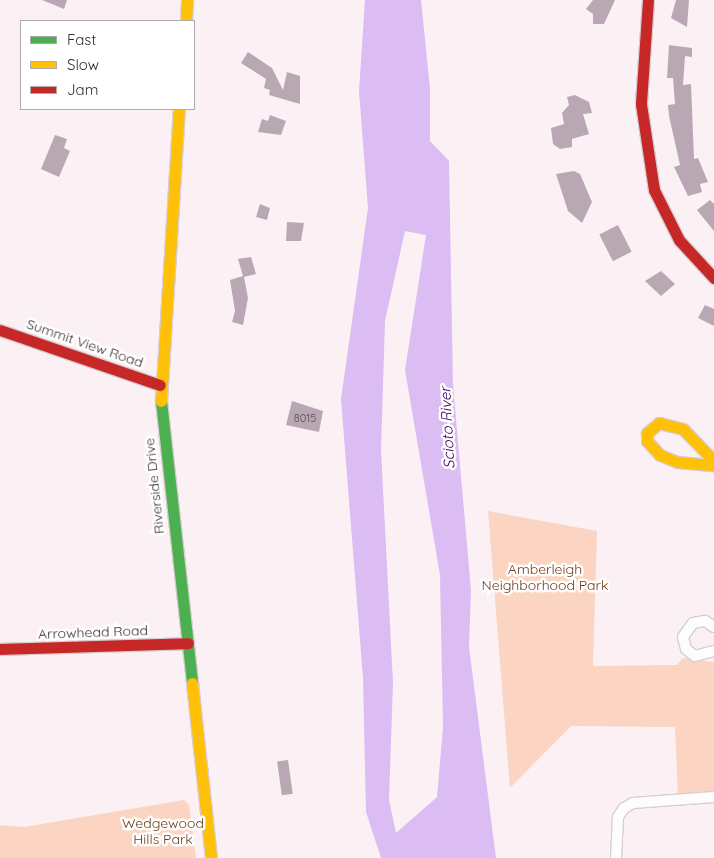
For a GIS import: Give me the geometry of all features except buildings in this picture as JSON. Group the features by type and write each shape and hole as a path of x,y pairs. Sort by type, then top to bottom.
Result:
{"street":[{"path":"186,20 187,0"},
{"path":"648,0 641,104 654,190 678,240 714,278"},
{"name":"Riverside Drive","path":"179,110 160,385 211,858"},
{"name":"Summit View Road","path":"0,330 160,385"},
{"path":"659,423 682,429 714,463 677,462 660,455 647,441 647,433 659,423"},
{"path":"714,627 705,621 693,623 683,638 686,649 695,656 714,651"},
{"name":"Arrowhead Road","path":"0,649 188,643"},
{"path":"616,858 618,817 624,808 633,803 714,798"}],"green space":[{"name":"Amberleigh Neighborhood Park","path":"488,511 597,531 593,666 677,665 683,658 714,662 714,798 678,800 675,727 571,726 510,788"},
{"name":"Wedgewood Hills Park","path":"184,800 189,805 196,858 0,858 0,825 24,827"}],"water":[{"name":"Scioto River","path":"365,0 421,0 430,89 430,141 449,161 453,385 471,590 469,647 496,858 381,858 366,812 363,678 341,399 368,208 359,91","holes":["405,231 426,235 405,370 440,575 443,727 437,797 396,833 389,800 393,683 381,450 385,321"]}],"traffic: fast":[{"path":"161,401 192,683"}],"traffic: slow":[{"path":"186,20 187,0"},
{"path":"161,401 179,110"},
{"path":"714,461 683,429 659,423 647,433 647,441 660,455 677,462 714,465"},
{"path":"192,683 211,858"}],"traffic: jam":[{"path":"648,0 641,104 654,190 679,240 714,278"},
{"path":"0,330 160,385"},
{"path":"0,649 188,643"}]}
